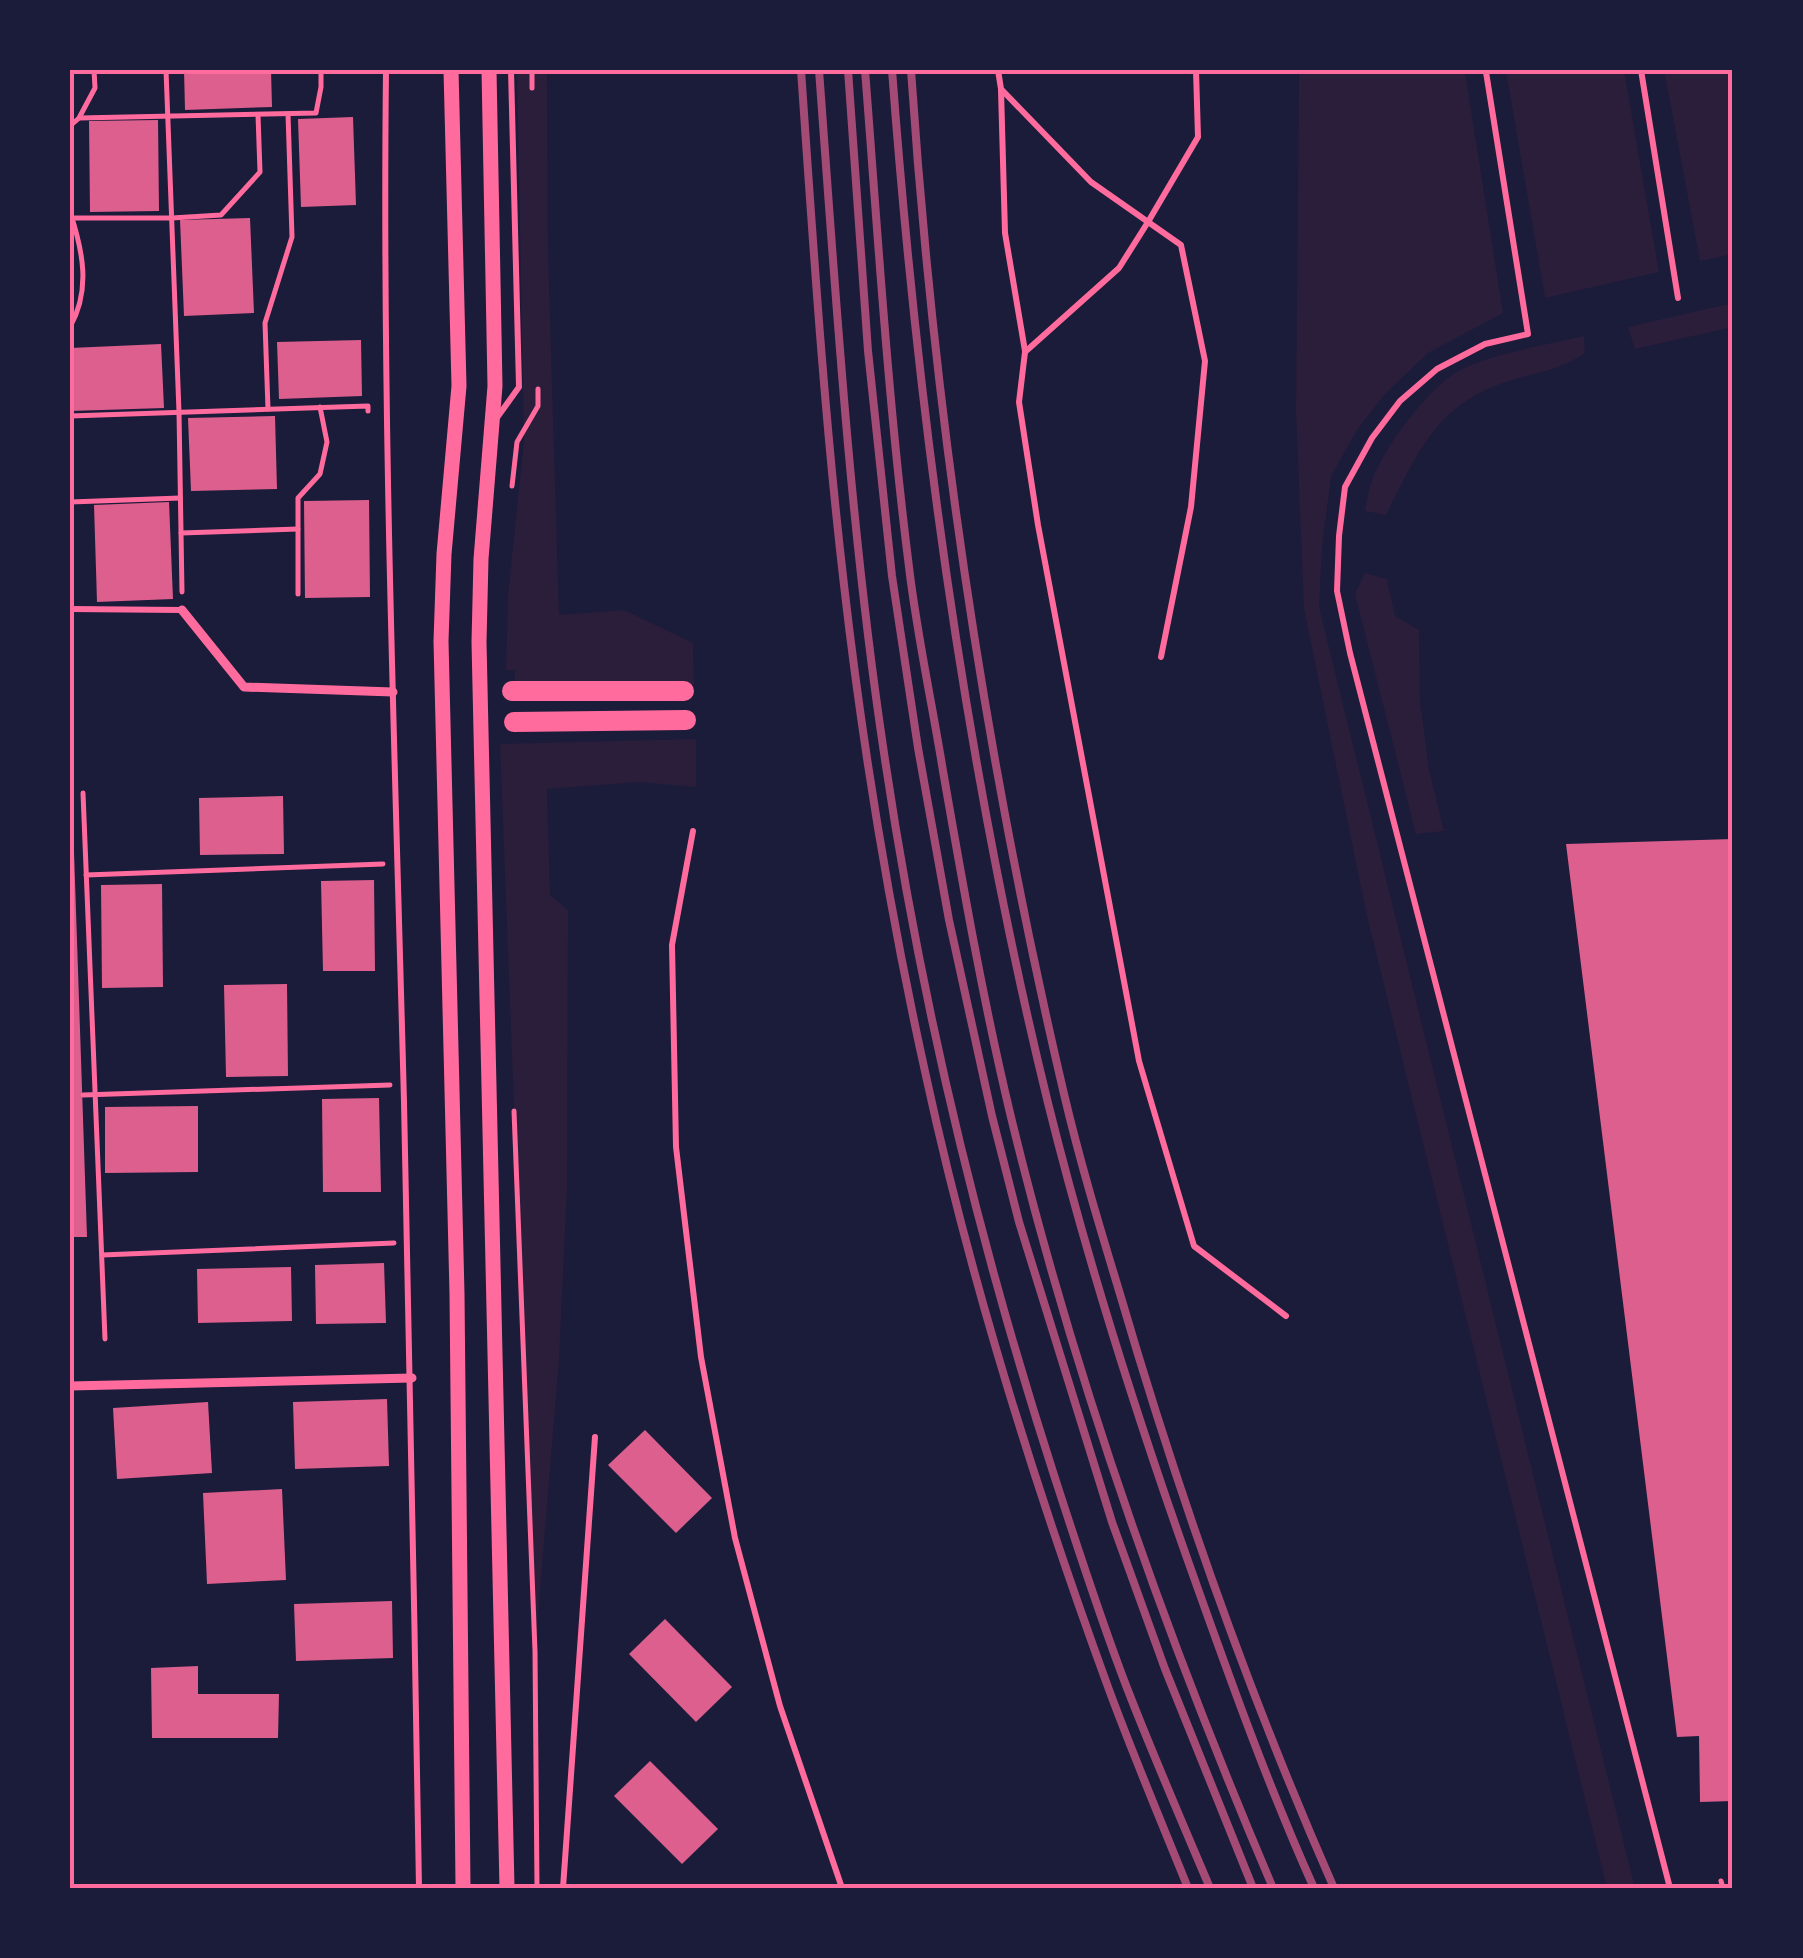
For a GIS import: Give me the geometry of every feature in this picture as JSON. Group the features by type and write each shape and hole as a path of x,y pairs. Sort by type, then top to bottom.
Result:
{"main road":[{"path":"512,691 684,691"},
{"path":"514,722 686,720"}],"street":[{"path":"451,70 458,386 441,641 457,1294 464,1888"},
{"path":"489,70 496,386 481,559 479,642 507,1888"},
{"path":"182,610 244,687 393,692"},
{"path":"70,1386 412,1378"}],"lane":[{"path":"386,70 384,229 412,1378 418,1888"},
{"path":"493,425 519,387 511,70"},
{"path":"998,70 1006,233 1025,352 1019,402 1038,525 1139,1062 1194,1246 1286,1316"},
{"path":"1025,352 1119,268 1148,222 1198,137 1196,70"},
{"path":"1641,70 1678,298"},
{"path":"1486,72 1528,334 1484,344 1437,369 1400,401 1381,425 1345,486 1337,590 1350,653 1670,1888"},
{"path":"1001,89 1090,182 1180,245 1205,361 1190,507 1161,657"},
{"path":"70,609 182,610"},
{"path":"693,830 672,946 672,982 676,1146 701,1357 735,1538 780,1706 842,1888"},
{"path":"563,1888 594,1437"}],"path":[{"path":"70,126 79,118 94,88 94,70"},
{"path":"166,70 182,610"},
{"path":"79,118 316,113 321,70"},
{"path":"532,70 532,90"},
{"path":"268,408 265,323 292,237 288,114"},
{"path":"70,327 80,310 84,275 81,246 71,215 221,215 260,172 258,115"},
{"path":"510,499 516,442 538,406 538,387"},
{"path":"70,416 368,406 369,423"},
{"path":"298,594 298,498 320,474 327,442 320,407"},
{"path":"70,502 180,498"},
{"path":"181,532 298,529"},
{"path":"83,793 105,1338"},
{"path":"86,875 386,864"},
{"path":"83,1095 392,1085"},
{"path":"514,1098 535,1651 537,1888"},
{"path":"102,1255 397,1243"}],"shaded area":[{"path":"517,70 547,70 548,252 559,615 624,610 693,643 694,685 514,688 515,670 506,670 508,595 524,442"},
{"path":"1299,70 1349,70 1350,74 1465,72 1503,313 1428,353 1385,394 1357,430 1331,476 1319,607 1635,1888 1607,1888 1367,916 1304,609 1296,412"},
{"path":"1624,70 1659,272 1545,298 1506,71"},
{"path":"1664,70 1733,70 1733,254 1700,261"},
{"path":"1733,303 1733,327 1635,349 1628,327"},
{"path":"1584,336 1585,353 1576,359 1506,382 1462,404 1431,435 1386,515 1365,511 1371,485 1387,451 1437,387 1464,368 1523,349"},
{"path":"1365,573 1387,579 1395,616 1419,630 1420,701 1429,770 1444,831 1416,834 1355,594"},
{"path":"696,739 696,787 639,782 547,789 550,895 568,910 567,1187 559,1360 535,1651 500,744"}],"building":[{"path":"184,70 271,70 272,107 185,110"},
{"path":"353,117 356,205 301,207 298,119"},
{"path":"158,120 159,211 90,212 89,121"},
{"path":"250,218 254,313 184,316 180,220"},
{"path":"361,340 362,396 279,399 277,342"},
{"path":"161,344 164,408 70,411 70,348"},
{"path":"275,416 277,489 191,491 188,418"},
{"path":"369,500 370,597 305,598 304,501"},
{"path":"169,502 173,599 97,602 94,505"},
{"path":"283,796 284,854 200,855 199,798"},
{"path":"73,822 87,1237 70,1237"},
{"path":"1733,839 1733,1801 1700,1802 1699,1736 1677,1737 1566,844"},
{"path":"374,880 375,971 323,971 321,881"},
{"path":"162,884 163,987 102,988 101,885"},
{"path":"287,984 288,1076 226,1077 224,985"},
{"path":"379,1098 381,1192 323,1192 322,1099"},
{"path":"198,1106 198,1172 105,1173 105,1107"},
{"path":"384,1263 386,1323 316,1324 315,1265"},
{"path":"291,1267 292,1321 198,1323 197,1269"},
{"path":"387,1399 389,1466 295,1469 293,1402"},
{"path":"208,1402 212,1473 117,1479 113,1408"},
{"path":"645,1430 712,1498 676,1533 608,1465"},
{"path":"282,1489 286,1580 207,1584 203,1493"},
{"path":"392,1601 393,1658 296,1661 294,1604"},
{"path":"665,1619 732,1687 696,1722 629,1654"},
{"path":"198,1666 198,1694 279,1694 278,1738 152,1738 151,1668"},
{"path":"650,1761 718,1829 682,1864 614,1796"}],"railway":[{"path":"801,70 844,585 879,832 913,1015 963,1231 1030,1461 1108,1687 1188,1888"},
{"path":"819,70 845,412 872,668 899,845 934,1027 1000,1298 1054,1475 1127,1688 1210,1888"},
{"path":"848,70 868,351 892,576 949,920 992,1116 1019,1222 1112,1522 1165,1669 1253,1888"},
{"path":"865,70 889,381 912,592 1000,1071 1063,1311 1125,1506 1196,1698 1273,1888"},
{"path":"892,70 916,330 949,590 992,848 1048,1103 1098,1287 1156,1469 1253,1740 1314,1888"},
{"path":"911,70 934,328 966,585 1010,841 1064,1094 1105,1244 1191,1520 1244,1669 1334,1888"}]}
